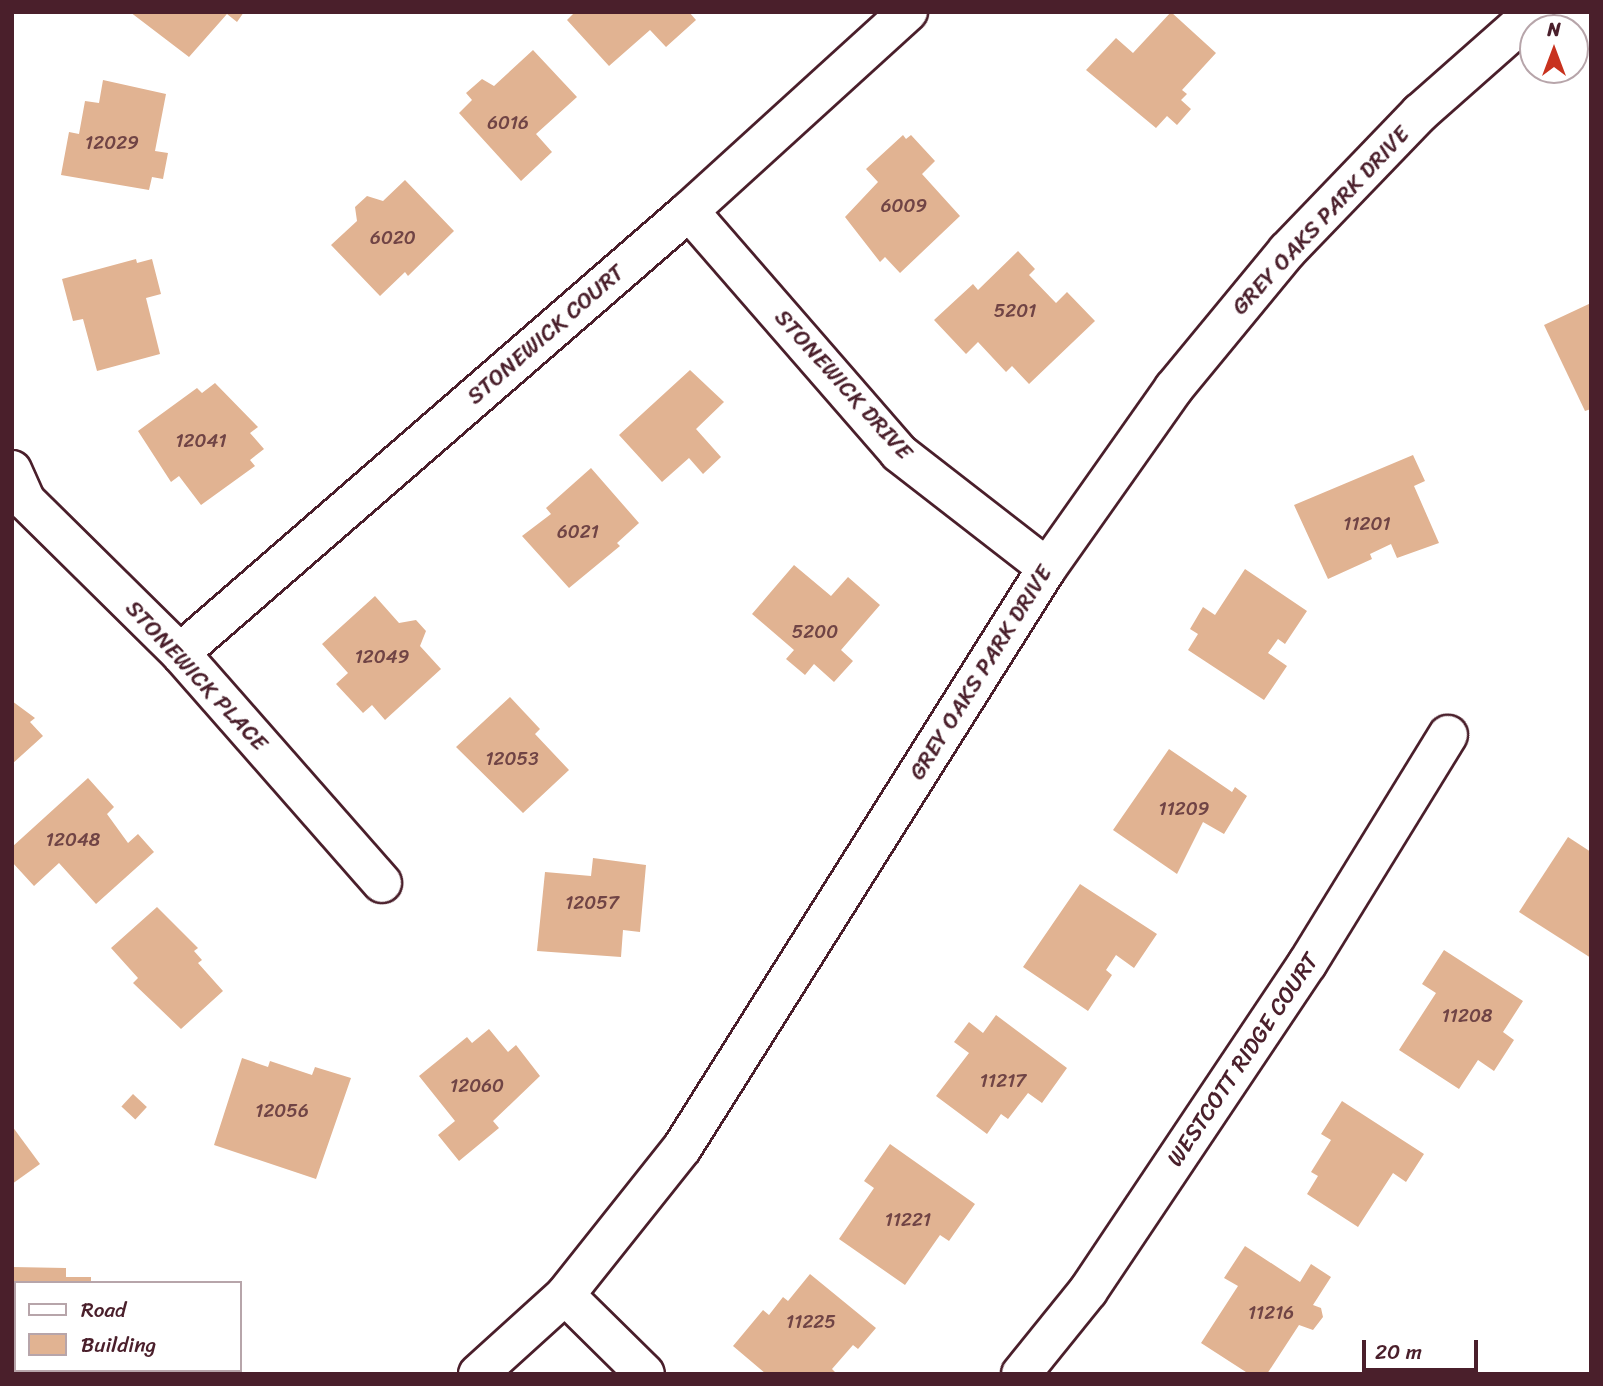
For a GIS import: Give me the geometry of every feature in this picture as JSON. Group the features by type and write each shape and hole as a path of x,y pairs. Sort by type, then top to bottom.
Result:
{"street":[{"name":"STONEWICK COURT","path":"180,653 689,211 908,12"},
{"name":"GREY OAKS PARK DRIVE","path":"478,1374 565,1295 682,1148 1047,568 1174,388 1287,251 1420,113 1534,12"},
{"name":"STONEWICK DRIVE","path":"689,211 899,453 1047,568"},
{"name":"STONEWICK PLACE","path":"12,470 26,501 180,653 382,883"},
{"name":"WESTCOTT RIDGE COURT","path":"1021,1374 1088,1291 1292,986 1448,735"},
{"path":"565,1295 645,1374"}],"building":[{"path":"130,12 244,12 237,22 227,14 189,57"},
{"path":"575,12 689,12 696,20 666,47 650,30 609,66 567,20"},
{"path":"1171,12 1216,53 1182,90 1187,94 1181,100 1191,109 1177,125 1167,116 1156,128 1086,70 1116,38 1133,53"},
{"path":"533,50 577,97 536,134 552,152 521,181 459,113 472,100 466,93 482,79 494,86"},
{"path":"103,80 166,94 155,151 168,153 163,179 152,177 149,190 61,175 69,132 79,134 85,101 99,103"},
{"path":"903,135 906,139 911,135 935,161 922,174 960,216 900,273 885,257 880,262 845,217 878,182 866,169"},
{"path":"405,180 454,231 408,276 405,272 380,296 331,245 357,221 355,207 367,196 383,201"},
{"path":"1018,251 1035,269 1029,275 1056,303 1067,292 1095,321 1029,384 1012,366 1006,372 978,342 966,354 934,320 973,284 978,290"},
{"path":"136,259 137,263 152,259 161,294 146,298 160,354 97,371 83,319 73,321 62,279"},
{"path":"1591,303 1591,409 1585,411 1544,325"},
{"path":"690,370 724,402 696,429 721,457 703,474 689,458 662,482 619,435"},
{"path":"215,383 258,427 250,433 264,449 250,460 255,466 201,505 179,476 171,482 138,431 197,388 202,393"},
{"path":"1413,455 1425,481 1414,486 1439,543 1397,558 1391,544 1370,554 1372,559 1328,579 1294,505"},
{"path":"591,468 639,523 617,543 620,546 569,588 522,536 551,514 546,508"},
{"path":"794,565 831,596 848,577 880,605 841,650 853,661 834,682 814,664 805,675 786,659 794,650 752,614"},
{"path":"1245,569 1307,611 1285,644 1278,639 1268,653 1287,666 1264,700 1188,650 1198,634 1190,629 1203,607 1215,615"},
{"path":"375,596 399,623 416,620 426,631 420,646 441,669 385,720 372,705 363,713 336,684 348,673 322,644"},
{"path":"510,697 540,729 535,734 569,770 523,813 456,747"},
{"path":"12,701 35,718 30,722 43,736 12,764"},
{"path":"1169,749 1232,792 1235,787 1247,796 1224,834 1203,822 1177,874 1113,830"},
{"path":"88,778 114,807 107,814 128,843 138,834 154,852 96,904 59,863 34,886 12,862 12,847"},
{"path":"1568,837 1591,852 1591,958 1519,912"},
{"path":"593,858 646,865 640,932 623,930 621,957 537,951 545,872 591,876"},
{"path":"1080,884 1157,934 1134,968 1116,955 1106,970 1112,975 1088,1011 1023,967"},
{"path":"157,907 198,948 194,951 202,960 198,963 223,991 181,1029 133,983 138,978 111,948"},
{"path":"1444,950 1523,1001 1503,1032 1514,1040 1494,1071 1478,1060 1459,1089 1399,1050 1436,993 1422,984"},
{"path":"996,1015 1067,1068 1042,1103 1028,1093 1008,1119 1001,1114 987,1134 936,1096 969,1053 954,1042 969,1022 983,1033"},
{"path":"489,1029 508,1052 516,1045 540,1076 493,1121 499,1128 459,1161 438,1135 455,1121 419,1076 467,1037 472,1043"},
{"path":"242,1058 268,1067 270,1061 312,1075 315,1067 351,1078 316,1179 214,1145"},
{"path":"133,1094 147,1107 135,1119 121,1106"},
{"path":"1342,1101 1424,1154 1406,1182 1393,1173 1358,1227 1307,1194 1318,1176 1311,1172 1331,1140 1321,1134"},
{"path":"12,1126 40,1164 12,1184"},
{"path":"890,1144 975,1204 949,1241 940,1235 905,1285 839,1239 874,1188 864,1181"},
{"path":"1245,1246 1300,1282 1311,1264 1331,1277 1313,1305 1321,1308 1323,1317 1313,1330 1299,1325 1267,1374 1249,1374 1201,1343 1238,1286 1224,1278"},
{"path":"12,1267 66,1268 66,1277 91,1277 91,1281 14,1281 14,1316"},
{"path":"810,1274 876,1328 858,1349 853,1345 832,1369 837,1374 766,1374 733,1346 763,1310 769,1315 783,1297 788,1301"}]}
